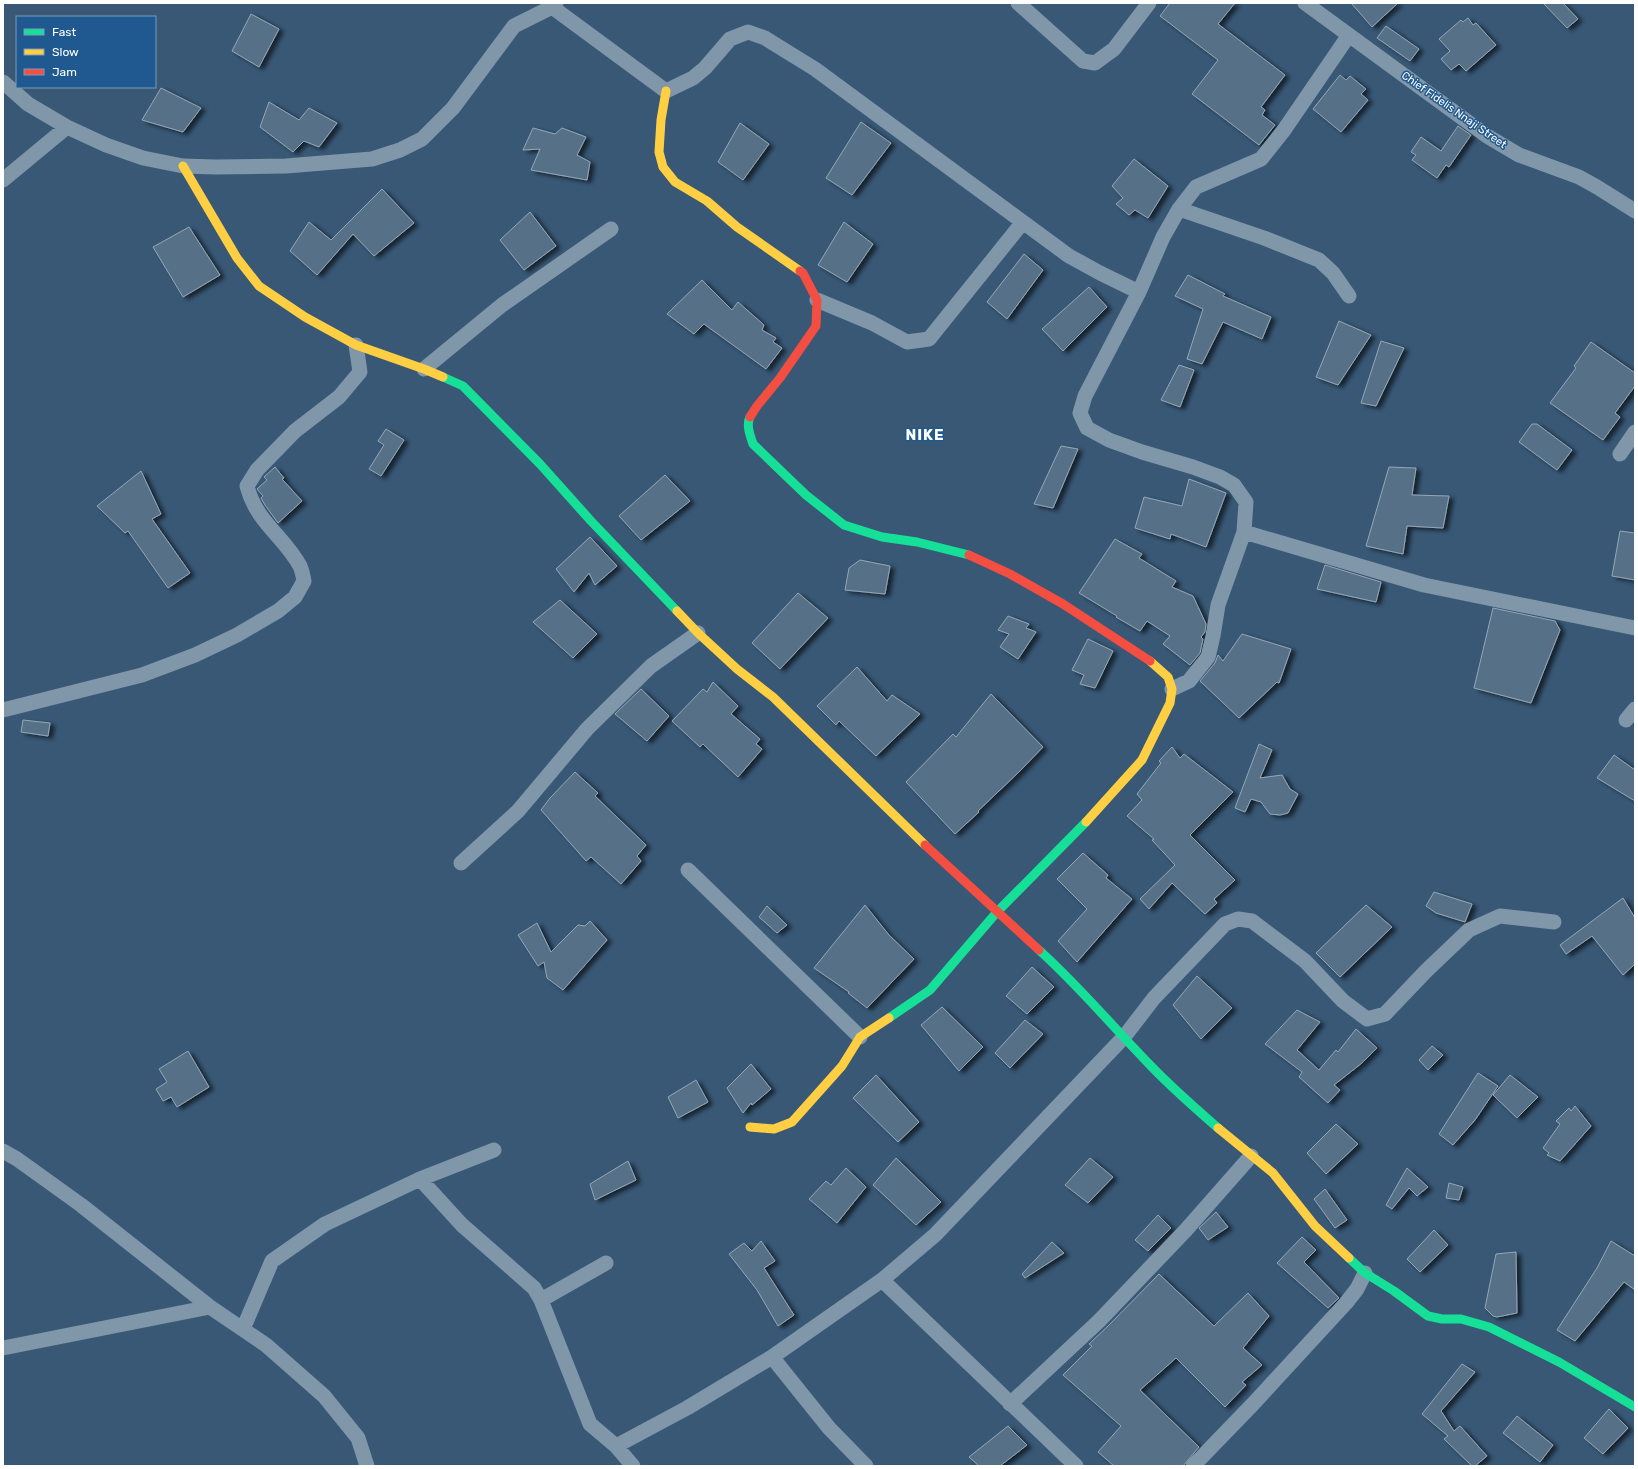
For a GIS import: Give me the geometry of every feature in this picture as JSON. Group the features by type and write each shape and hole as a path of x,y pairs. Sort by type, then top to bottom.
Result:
{"street":[{"path":"1018,3 1082,61 1095,62 1114,49 1149,3"},
{"name":"Chief Fidelis Nnaji Street","path":"1306,3 1487,136 1519,155 1579,177 1598,187 1635,211"},
{"path":"3,82 28,104 67,127 106,145 143,158 184,166 286,166 372,159 400,150 422,139 454,108 514,26 554,5 666,91"},
{"path":"666,91 693,78 705,68 730,39 748,32 766,38 815,69 1069,256 1139,292"},
{"path":"1172,689 1189,681 1208,657 1218,605 1244,532 1246,502 1234,485 1220,477 1108,440 1087,428 1080,413 1085,396 1139,292 1163,237 1179,209 1196,187 1261,159 1284,130 1349,35"},
{"path":"666,91 661,120 659,152 663,168 675,182 707,201 737,227 803,273 817,300 816,326 749,419 749,433 753,444 806,495 844,525 882,537 917,542 965,553 1010,574 1063,604 1152,662 1168,676 1172,689 1170,703 1142,760 1069,840 997,912 930,990 911,1004 860,1036 842,1066 792,1122 774,1129 750,1126"},
{"path":"3,180 67,127"},
{"path":"184,166 237,258 259,286 305,317 356,345 424,369 463,386 540,464 611,543 698,633 738,669 773,697 952,870 1068,976 1151,1066 1187,1101 1273,1173 1315,1226 1365,1273 1394,1291 1428,1316 1442,1319 1462,1319 1489,1327 1559,1362 1635,1407"},
{"path":"1179,209 1264,238 1319,260 1333,273 1349,296"},
{"path":"817,300 872,324 907,342 929,339 1023,222"},
{"path":"424,369 502,305 611,229"},
{"path":"3,710 142,675 195,655 237,635 278,611 295,597 304,581 301,567 285,545 261,517 251,499 247,486 257,470 295,431 340,397 360,372 356,345"},
{"path":"1620,454 1635,432"},
{"path":"1244,532 1424,585 1635,628"},
{"path":"461,863 518,811 587,729 651,666 698,633"},
{"path":"688,870 860,1036"},
{"path":"616,1446 687,1408 772,1357 882,1280 935,1235 1124,1037 1154,998 1225,924 1238,919 1252,921 1299,956 1343,1001 1367,1019 1385,1014 1426,971 1470,930 1500,916 1554,922"},
{"path":"243,1330 272,1261 325,1224 420,1179 494,1150"},
{"path":"3,1151 17,1159 81,1205 210,1307 266,1345 324,1396 358,1438 367,1466"},
{"path":"1010,1404 1109,1310 1185,1232 1251,1156"},
{"path":"420,1179 462,1225 534,1288 541,1300 590,1424 616,1446 633,1466"},
{"path":"541,1300 606,1263"},
{"path":"1193,1466 1253,1404 1346,1303 1357,1289 1365,1273"},
{"path":"882,1280 1076,1466"},
{"path":"3,1348 210,1307"},
{"path":"772,1357 829,1428 860,1458 866,1466"}],"building":[{"path":"1170,3 1235,3 1218,24 1285,75 1261,107 1265,110 1262,115 1275,125 1259,145 1192,94 1218,60 1160,16"},
{"path":"1351,3 1398,3 1372,27"},
{"path":"1543,3 1563,3 1578,19 1567,28"},
{"path":"251,14 279,29 259,67 232,51"},
{"path":"1468,18 1473,25 1476,23 1496,45 1466,71 1459,64 1451,70 1441,59 1450,51 1439,39 1461,20 1463,22"},
{"path":"1386,26 1419,49 1410,61 1377,38"},
{"path":"1340,75 1346,80 1350,76 1366,89 1361,94 1368,100 1341,132 1313,109"},
{"path":"161,88 201,108 183,132 142,120"},
{"path":"269,102 299,120 309,108 337,123 319,147 304,141 293,152 260,127"},
{"path":"861,122 891,143 852,195 826,178"},
{"path":"740,123 769,144 743,180 718,162"},
{"path":"1458,126 1471,135 1449,167 1446,165 1437,178 1412,160 1416,155 1411,152 1421,137 1441,151"},
{"path":"533,128 555,134 562,128 586,137 577,155 590,162 587,180 531,170 540,149 523,150"},
{"path":"1134,159 1168,186 1148,218 1135,210 1129,215 1116,204 1123,198 1112,186"},
{"path":"382,189 414,223 374,256 353,234 317,275 290,251 309,222 331,240"},
{"path":"530,212 556,246 524,270 500,240"},
{"path":"844,222 873,244 847,282 818,265"},
{"path":"189,227 220,275 183,297 153,247"},
{"path":"1024,254 1043,270 1007,319 987,302"},
{"path":"1188,275 1225,294 1223,296 1271,317 1262,339 1223,322 1202,364 1187,359 1203,309 1175,296"},
{"path":"702,280 732,310 738,302 764,325 762,330 776,338 773,342 782,348 766,369 704,324 694,334 667,314"},
{"path":"1089,287 1107,307 1063,351 1042,329"},
{"path":"1339,321 1371,335 1338,385 1316,377"},
{"path":"1381,341 1404,348 1376,406 1361,403"},
{"path":"1591,342 1635,373 1635,386 1615,413 1620,417 1603,440 1550,403 1576,368 1574,366"},
{"path":"1179,365 1194,370 1180,407 1161,400"},
{"path":"1532,424 1537,424 1572,450 1557,470 1519,442"},
{"path":"386,429 404,440 381,476 369,469 384,445 378,441"},
{"path":"1061,446 1078,449 1053,508 1034,504"},
{"path":"275,467 284,478 282,479 302,501 278,523 265,505 261,498 263,496 257,489 267,480 264,477"},
{"path":"1389,467 1416,468 1412,495 1449,496 1443,528 1407,526 1403,554 1366,546"},
{"path":"141,471 161,514 152,519 190,573 168,588 128,531 125,533 97,506"},
{"path":"665,475 690,501 641,540 619,516"},
{"path":"1189,479 1226,493 1206,547 1171,534 1170,539 1135,528 1144,497 1182,506"},
{"path":"1620,531 1635,533 1635,580 1612,576"},
{"path":"590,537 617,566 595,585 589,573 574,592 556,569"},
{"path":"1115,539 1142,554 1139,558 1176,581 1172,587 1193,596 1206,624 1205,632 1201,637 1203,639 1200,653 1190,665 1163,644 1170,636 1147,621 1140,631 1079,593"},
{"path":"860,560 890,566 885,594 845,590 849,568"},
{"path":"1325,565 1381,582 1376,602 1317,589"},
{"path":"798,593 828,618 780,669 752,643"},
{"path":"560,600 597,634 573,658 533,622"},
{"path":"1493,608 1555,621 1560,630 1531,703 1474,688"},
{"path":"1008,616 1029,624 1026,628 1036,632 1018,659 1000,647 1009,634 998,630"},
{"path":"1242,634 1291,649 1279,683 1277,682 1239,718 1200,681 1215,663 1218,655 1223,661"},
{"path":"1088,639 1113,651 1095,688 1080,684 1084,675 1072,670"},
{"path":"857,667 887,701 892,695 920,714 876,756 839,721 836,725 817,706"},
{"path":"713,682 738,706 731,714 760,739 756,744 762,749 738,777 703,744 700,747 672,721 703,689 707,692"},
{"path":"641,689 669,716 647,741 615,714"},
{"path":"991,694 1043,747 978,811 979,812 955,834 906,782 953,734 956,737"},
{"path":"23,720 50,723 48,736 21,732"},
{"path":"1259,744 1272,750 1260,778 1282,775 1290,789 1298,794 1288,813 1280,815 1270,814 1261,802 1251,799 1245,812 1235,808"},
{"path":"1172,747 1180,758 1184,754 1233,792 1190,835 1235,880 1214,899 1217,903 1205,914 1172,883 1149,909 1140,899 1175,865 1152,840 1154,839 1127,816 1142,800 1137,794 1161,763 1159,761"},
{"path":"1614,755 1635,770 1635,801 1597,778"},
{"path":"575,772 598,793 595,796 646,845 637,856 641,861 621,884 591,857 586,861 541,810 550,798"},
{"path":"1083,853 1108,875 1106,878 1132,899 1077,962 1058,941 1087,909 1057,879"},
{"path":"1434,892 1472,904 1465,922 1436,913 1426,906"},
{"path":"1623,898 1635,918 1635,964 1623,975 1592,936 1566,954 1560,945"},
{"path":"865,905 889,935 914,959 867,1008 848,993 849,992 814,968"},
{"path":"1366,905 1392,927 1340,977 1316,953"},
{"path":"767,906 787,925 777,933 759,917"},
{"path":"590,921 607,940 563,990 547,978 544,962 538,966 518,935 537,923 551,952 578,925 585,926"},
{"path":"1032,967 1054,987 1027,1014 1006,996"},
{"path":"1197,976 1232,1008 1201,1039 1173,1005"},
{"path":"942,1007 983,1047 959,1071 921,1025"},
{"path":"1297,1010 1320,1022 1297,1050 1319,1070 1336,1050 1338,1052 1356,1029 1377,1048 1362,1063 1334,1085 1340,1090 1328,1103 1299,1077 1302,1072 1265,1044"},
{"path":"1025,1020 1043,1034 1010,1068 995,1053"},
{"path":"1432,1046 1443,1055 1428,1070 1419,1060"},
{"path":"188,1051 209,1087 177,1107 171,1097 163,1101 156,1089 167,1082 159,1069"},
{"path":"751,1064 771,1089 752,1105 751,1103 743,1113 727,1088"},
{"path":"1478,1073 1498,1086 1475,1120 1453,1145 1439,1134"},
{"path":"876,1075 919,1122 898,1142 853,1098"},
{"path":"1510,1075 1538,1097 1517,1118 1493,1095"},
{"path":"696,1080 708,1102 678,1118 668,1097"},
{"path":"1575,1106 1591,1126 1560,1161 1547,1155 1549,1153 1543,1148 1560,1124 1556,1121 1569,1108 1571,1111"},
{"path":"1336,1124 1358,1144 1326,1174 1307,1153"},
{"path":"896,1158 941,1202 916,1225 873,1185"},
{"path":"1090,1158 1113,1177 1088,1203 1065,1185"},
{"path":"628,1161 636,1180 595,1200 590,1184"},
{"path":"846,1168 866,1187 837,1223 809,1199 826,1181 831,1185"},
{"path":"1407,1168 1428,1187 1417,1196 1409,1188 1392,1209 1386,1205"},
{"path":"1449,1183 1463,1187 1459,1200 1446,1198"},
{"path":"1325,1189 1347,1220 1335,1228 1314,1199"},
{"path":"1216,1212 1228,1227 1208,1240 1199,1228"},
{"path":"1158,1215 1171,1228 1148,1251 1135,1240"},
{"path":"1434,1230 1448,1245 1420,1272 1407,1259"},
{"path":"1302,1237 1316,1250 1304,1262 1339,1298 1328,1308 1277,1263"},
{"path":"761,1241 775,1261 764,1268 794,1315 778,1326 757,1290 729,1254 744,1243 752,1251"},
{"path":"1611,1241 1635,1256 1635,1290 1624,1282 1575,1341 1557,1330 1597,1268"},
{"path":"1052,1242 1064,1253 1025,1278 1022,1274"},
{"path":"1516,1252 1517,1313 1497,1317 1493,1316 1485,1308 1496,1254"},
{"path":"1159,1274 1214,1326 1248,1293 1269,1316 1243,1348 1262,1365 1242,1382 1246,1385 1225,1407 1176,1358 1140,1390 1199,1447 1183,1466 1114,1466 1098,1452 1121,1426 1063,1375 1092,1346 1089,1344"},
{"path":"1462,1364 1475,1372 1441,1411 1454,1431 1460,1426 1487,1456 1475,1466 1472,1466 1444,1439 1448,1436 1422,1414"},
{"path":"1609,1409 1628,1428 1603,1454 1584,1438"},
{"path":"1517,1416 1553,1445 1540,1462 1503,1433"},
{"path":"1008,1426 1027,1445 1000,1466 979,1466 969,1457"}],"traffic: fast":[{"path":"443,377 463,386 540,464 591,521 677,611"},
{"path":"750,417 748,427 753,444 806,495 844,525 882,537 917,542 969,555"},
{"path":"889,1018 930,990 997,912 1086,822"},
{"path":"1039,950 1082,992 1159,1074 1218,1128"},
{"path":"1349,1258 1365,1273 1394,1291 1428,1316 1442,1319 1461,1319 1489,1327 1559,1362 1635,1407"}],"traffic: slow":[{"path":"666,91 661,120 659,152 663,167 675,182 707,201 737,227 800,271"},
{"path":"183,166 237,258 259,286 305,317 356,345 443,377"},
{"path":"677,611 698,633 737,669 773,697 925,845"},
{"path":"1086,822 1142,760 1170,703 1172,689 1168,677 1150,661"},
{"path":"750,1127 774,1129 792,1122 842,1066 860,1037 889,1018"},
{"path":"1218,1128 1273,1173 1315,1226 1349,1258"}],"traffic: jam":[{"path":"750,417 780,378 816,326 817,300 803,273 800,271"},
{"path":"969,555 1010,574 1063,604 1150,661"},
{"path":"925,845 1039,950"}],"district":[{"name":"NIKE","path":"925,435"}]}
